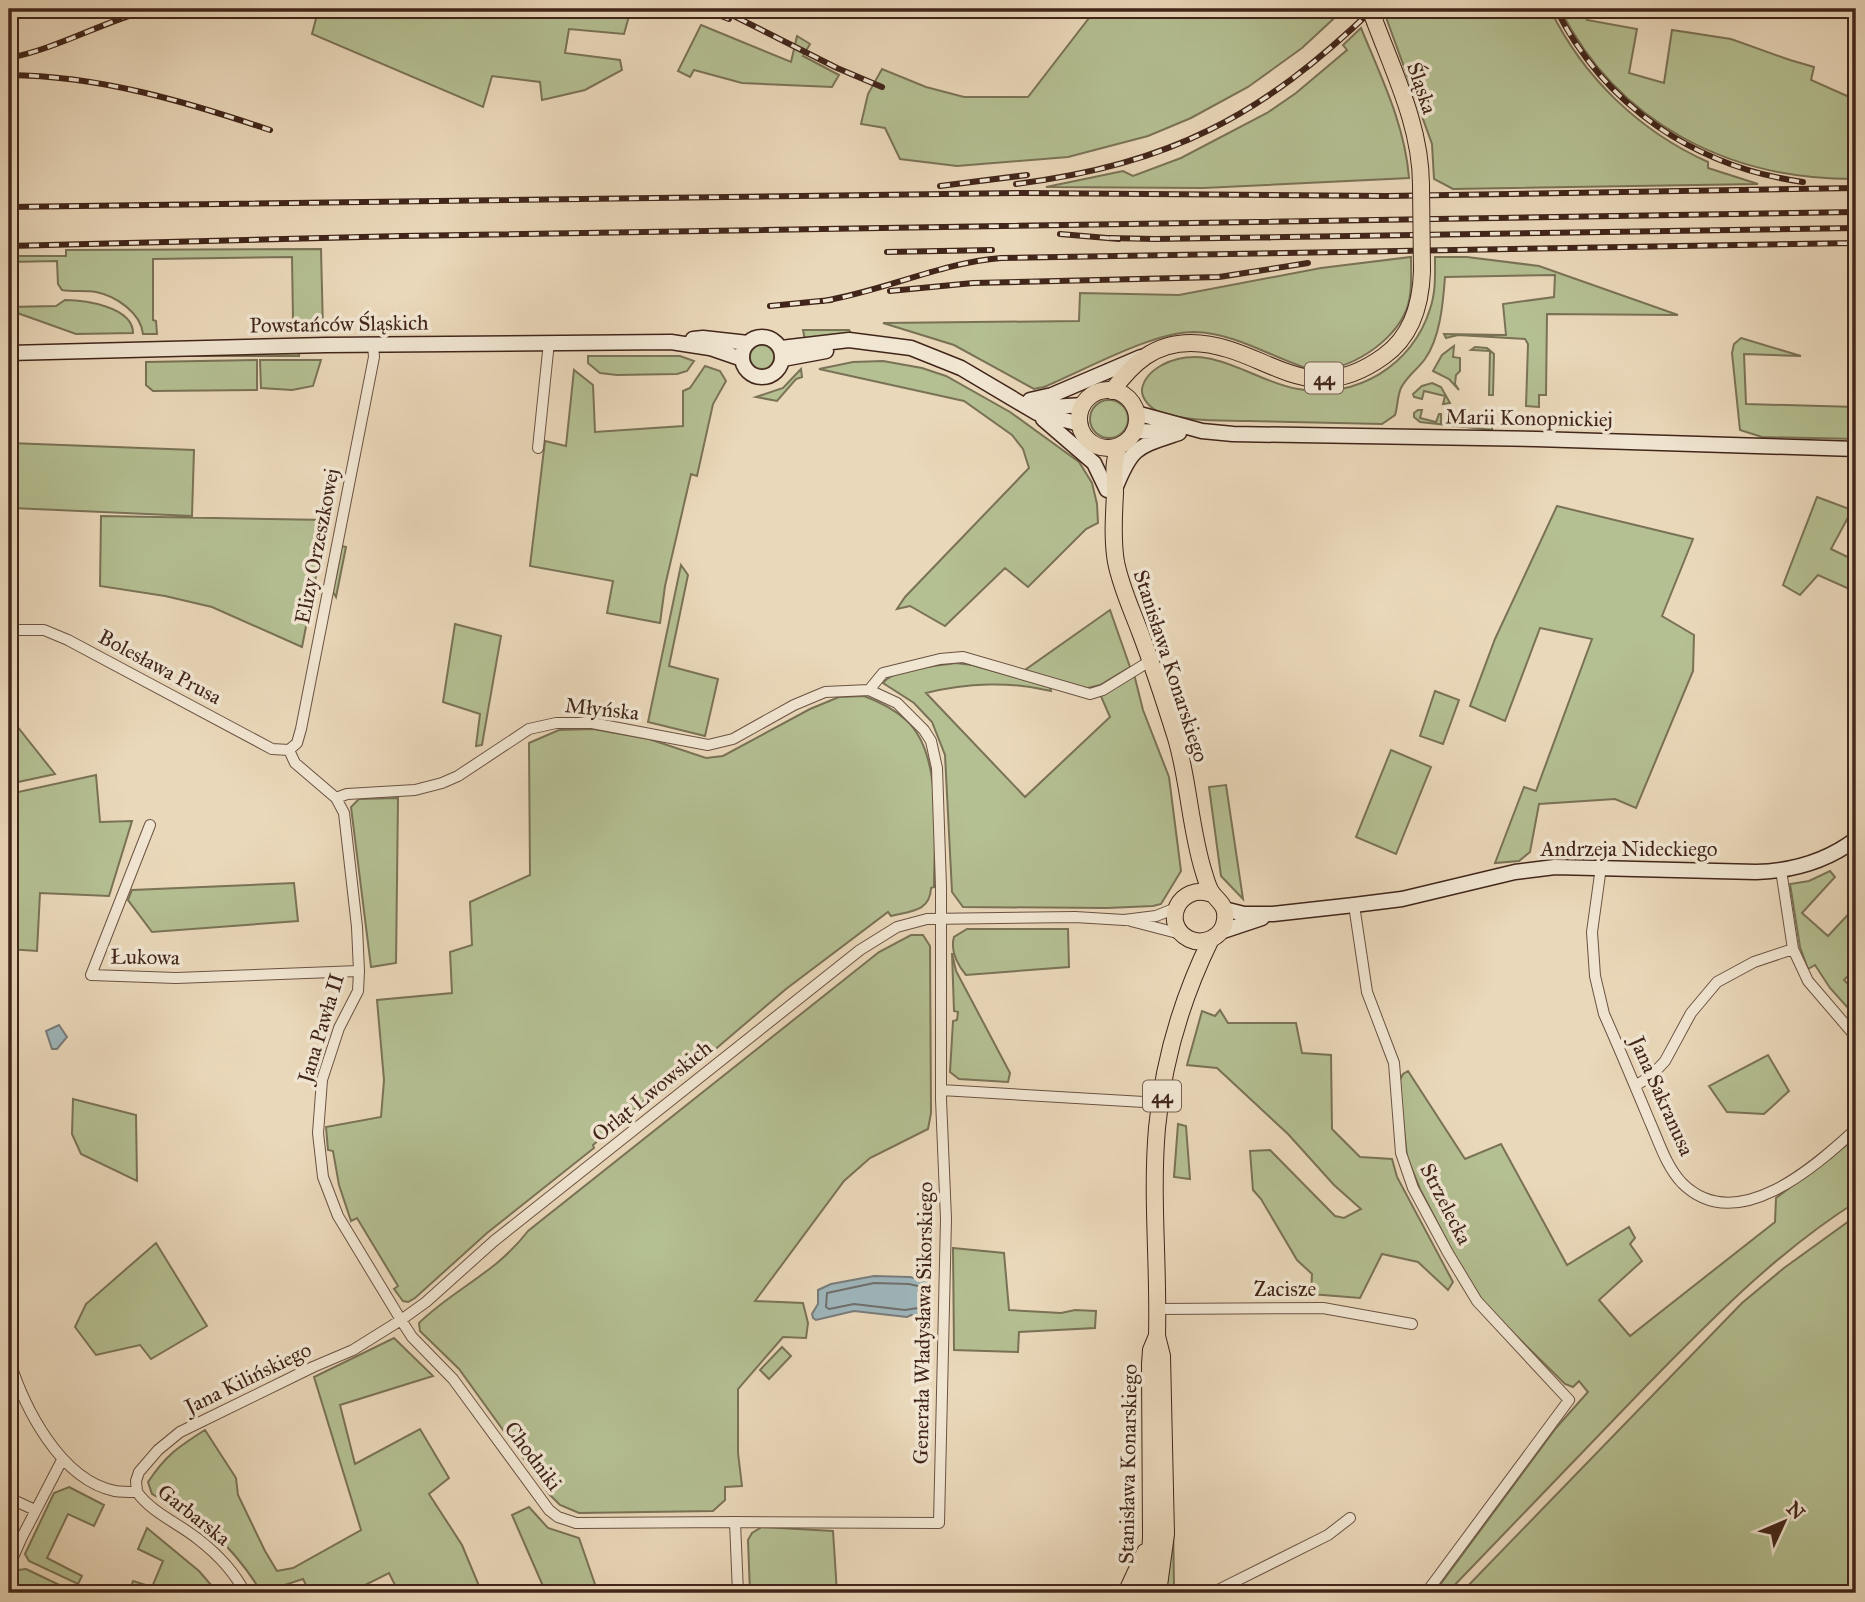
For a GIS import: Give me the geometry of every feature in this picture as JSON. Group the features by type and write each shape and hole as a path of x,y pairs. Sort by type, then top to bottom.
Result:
{"main road":[{"name":"Śląska","path":"1169,347 1191,343 1216,347 1278,370 1314,379 1328,379 1356,373 1389,353 1404,336 1419,304 1422,271 1420,162 1414,129 1372,15"},
{"name":"44","path":"1083,405 1096,393 1112,391 1126,373 1146,355 1169,347"},
{"path":"1083,405 1080,424 1090,441 1099,446 1119,446 1125,442 1134,431 1135,377 1143,367 1169,347"},
{"path":"1112,391 1133,406"},
{"name":"Stanisława Konarskiego","path":"1099,446 1111,490 1115,552 1124,594 1150,660 1177,741 1184,772 1193,834 1193,871 1189,894"},
{"name":"Stanisława Konarskiego","path":"1111,490 1112,467 1119,446"},
{"name":"Stanisława Konarskiego","path":"1158,1593 1166,1534 1162,1356 1157,1336 1156,1153 1161,1103 1171,1049 1187,996 1226,917 1224,909 1212,894 1193,834"},
{"path":"1176,908 1189,894 1196,891 1212,894"},
{"name":"Stanisława Konarskiego","path":"1176,908 1175,922 1186,937 1191,960 1187,996"},
{"path":"1186,937 1204,941 1215,936"},
{"name":"Stanisława Konarskiego","path":"1143,1593 1151,1537 1151,1350 1157,1336"},
{"path":"1126,1593 1151,1537"}],"street":[{"name":"Powstańców Śląskich","path":"9,353 671,342 703,338 748,343"},
{"path":"756,338 767,338 782,354 777,371 772,375 759,377 747,371 742,359 742,353 748,343 756,338"},
{"path":"538,448 549,342"},
{"name":"Powstańców Śląskich","path":"671,342 710,348 742,359"},
{"path":"782,354 870,344 896,345 937,357 1033,407 1080,424"},
{"name":"Elizy Orzeszkowej","path":"289,750 297,743 301,729 374,357 373,345"},
{"path":"1033,407 1052,395 1146,355"},
{"path":"1033,407 1083,405"},
{"name":"Marii Konopnickiej","path":"1133,406 1202,431"},
{"path":"1033,407 1094,463 1111,490 1125,464 1138,449 1149,442 1179,433"},
{"name":"Marii Konopnickiej","path":"1134,431 1856,449"},
{"name":"Bolesława Prusa","path":"9,630 44,630 68,640 272,749 289,750"},
{"path":"869,690 883,673 940,659 963,657 1090,694 1103,690 1150,660"},
{"name":"Młyńska","path":"336,798 347,794 424,789 442,783 458,776 522,732 556,723 592,723 708,745 733,739 794,705 825,692 869,690 897,703 916,720 931,741 937,768 940,918"},
{"path":"289,750 303,772 336,798"},
{"name":"Jana Pawła II","path":"336,798 344,813 357,927 359,971 358,991 339,1028 322,1080 318,1113 320,1156 323,1177 338,1216 401,1320"},
{"name":"Łukowa","path":"150,825 91,975 176,978 359,971"},
{"name":"Andrzeja Nideckiego","path":"1224,909 1244,914 1273,914 1354,905 1420,895 1534,869 1601,867 1756,872 1781,870 1815,862 1856,839"},
{"name":"Jana Sakranusa","path":"1601,867 1592,932 1595,976 1604,1014 1675,1173 1690,1190 1710,1200 1724,1203 1746,1202 1769,1193 1829,1154 1856,1129"},
{"path":"1781,870 1793,949 1808,981 1856,1037"},
{"name":"Strzelecka","path":"1354,905 1367,992 1394,1063 1401,1153 1413,1188 1477,1301 1570,1399 1426,1593"},
{"name":"Orląt Lwowskich","path":"401,1320 426,1302 494,1241 860,950 897,927 940,918 1075,917 1124,920 1156,916 1176,908"},
{"name":"Andrzeja Nideckiego","path":"1215,936 1273,914"},
{"name":"Generała Władysława Sikorskiego","path":"735,1522 939,1523 946,1219 941,1090 940,918"},
{"name":"Orląt Lwowskich","path":"1124,920 1186,937"},
{"path":"1635,1086 1651,1076 1665,1061 1691,1013 1717,982 1754,962 1793,949"},
{"path":"941,1090 1161,1103"},
{"name":"Zacisze","path":"1158,1309 1323,1308 1412,1324"},
{"name":"Jana Kilińskiego","path":"137,1492 139,1472 158,1450 180,1432 353,1350 401,1320"},
{"name":"Chodniki","path":"401,1320 412,1337 453,1379 540,1498 558,1517 576,1523 735,1522"},
{"name":"Garbarska","path":"9,1359 18,1388 62,1460 89,1479 114,1491 137,1492 145,1503 198,1539 223,1563 245,1593"},
{"path":"9,1566 62,1460"},
{"path":"9,1498 35,1510"},
{"path":"1212,1593 1328,1535 1350,1518"},
{"path":"735,1522 738,1593"}],"green space":[{"path":"416,9 440,14 465,9 631,9 624,34 569,29 565,53 620,60 622,70 585,90 542,100 540,82 492,76 483,107 312,34 318,11"},
{"path":"1096,9 1353,9 1349,12 1343,10 1302,48 1248,87 1191,118 1148,136 1068,157 957,166 900,159 885,128 861,124 868,94 882,69 926,87 964,97 1028,97"},
{"path":"1383,9 1550,9 1563,34 1596,79 1636,118 1659,135 1708,162 1708,168 1758,184 1453,189 1434,179 1432,144"},
{"path":"1560,9 1588,9 1587,20 1637,29 1629,73 1664,83 1672,30 1731,39 1814,67 1811,80 1856,100 1856,179 1809,177 1765,169 1722,156 1682,138 1646,114 1613,84 1584,49"},
{"path":"701,25 791,62 797,36 810,44 803,56 839,75 832,87 742,83 694,70 690,77 678,71"},
{"path":"1361,28 1397,120 1409,178 1203,188 1046,187 1123,171 1133,176 1181,158 1267,113 1296,93 1347,50 1343,45"},
{"path":"321,249 323,330 290,331 293,320 292,257 153,259 153,320 156,321 157,334 143,334 133,313 111,297 96,292 62,290 58,284 57,261 9,262 9,256 66,256 66,250"},
{"path":"1411,257 1409,301 1397,326 1376,348 1348,364 1319,370 1306,368 1224,336 1194,332 1159,338 1139,345 1034,389 954,345 883,323 1079,321 1080,293 1179,295 1321,268"},
{"path":"1435,257 1467,257 1539,266 1678,315 1547,314 1546,395 1539,395 1539,407 1526,406 1528,344 1525,339 1458,335 1446,338 1444,334 1506,335 1503,304 1554,297 1555,275 1445,277 1442,309 1430,351 1401,388 1395,415 1382,424 1193,419 1157,411 1143,396 1145,381 1155,369 1180,359 1197,357 1214,359 1298,389 1341,389 1361,383 1396,362 1422,329 1433,296"},
{"path":"65,300 95,304 117,311 131,324 133,333 76,334 9,310 9,307 56,306"},
{"path":"803,330 849,330 851,333 805,340"},
{"path":"1741,338 1801,356 1744,354 1746,404 1856,407 1856,439 1762,437 1740,430 1732,353 1734,344"},
{"path":"757,345 767,345 774,352 774,362 767,369 757,369 750,362 750,352"},
{"path":"1454,346 1453,357 1460,358 1460,371 1456,375 1455,384 1459,390 1449,379 1433,371 1442,355"},
{"path":"1475,347 1487,348 1494,354 1493,395 1489,395 1490,351 1471,350"},
{"path":"299,353 299,356 185,356 186,354"},
{"path":"588,356 680,356 694,361 687,371 677,374 617,375 600,373 588,363"},
{"path":"257,360 257,390 153,391 146,385 146,362"},
{"path":"260,360 321,360 313,386 292,390 261,388"},
{"path":"883,361 922,368 946,376 1010,412 1079,462 1092,483 1097,504 1098,523 1086,529 1028,587 1005,568 945,626 910,606 897,609 905,597 1029,468 1023,449 1012,435 964,401 819,369 853,362"},
{"path":"705,366 720,371 726,381 713,404 697,476 691,474 665,586 660,623 607,613 613,581 530,566 545,441 566,446 574,370 593,385 595,432 683,426 683,391 690,388"},
{"path":"801,369 802,377 796,379 777,401 756,397 783,388"},
{"path":"1432,383 1441,387 1450,403 1443,404 1445,396 1424,391 1422,399 1414,397 1413,394 1422,386"},
{"path":"1109,400 1123,405 1128,419 1123,433 1109,438 1095,433 1090,419 1095,405"},
{"path":"1418,410 1422,410 1420,418 1436,422 1441,414 1441,423 1492,425 1492,430 1420,422 1414,417"},
{"path":"9,443 194,450 192,516 12,508 9,516"},
{"path":"1817,497 1852,510 1831,549 1856,561 1856,592 1818,575 1800,595 1783,585"},
{"path":"1557,506 1693,539 1662,616 1694,635 1693,671 1636,808 1615,799 1539,804 1530,852 1519,861 1495,863 1524,787 1536,791 1592,639 1540,628 1505,721 1470,706 1495,639"},
{"path":"101,516 327,520 302,647 212,607 165,596 100,586"},
{"path":"342,546 346,547 336,597 333,592"},
{"path":"681,565 688,575 669,666 718,679 705,736 648,722"},
{"path":"1110,610 1130,667 1100,685 1084,689 1025,670"},
{"path":"455,624 501,636 482,745 476,746 480,714 443,702"},
{"path":"956,663 1050,687 1051,691 988,684 926,693 1025,797 1110,717 1100,694 1134,674 1143,710 1169,777 1181,871 1161,904 1107,908 963,907 952,892 945,755 932,722 914,703 883,683 906,671"},
{"path":"1435,691 1459,700 1443,744 1420,736"},
{"path":"864,696 897,712 906,720 918,735 926,754 932,775 935,822 934,887 931,888 927,902 912,911 891,916 888,912 786,989 692,1069 688,1063 593,1145 594,1148 487,1233 415,1298 408,1302 403,1301 394,1289 398,1286 357,1218 351,1221 339,1185 333,1151 328,1150 326,1127 381,1117 384,1080 377,1000 452,993 450,952 472,945 470,902 530,875 529,743 559,730 593,729 649,739 706,758 723,756 810,709 839,697"},
{"path":"9,716 55,774 9,784"},
{"path":"1391,750 1431,767 1396,854 1356,837"},
{"path":"96,775 100,822 132,821 109,896 40,893 37,951 9,949 9,794"},
{"path":"1226,785 1243,899 1221,876 1209,787"},
{"path":"398,798 396,963 371,967 351,807 359,799"},
{"path":"1830,871 1835,877 1802,913 1828,936 1856,906 1856,967 1844,980 1856,992 1856,1017 1830,988 1815,965 1808,969 1800,947 1790,884 1809,881"},
{"path":"294,883 298,921 152,932 128,900 132,890"},
{"path":"967,929 1068,929 1069,967 966,975 955,957 953,942 954,937"},
{"path":"911,935 923,935 930,946 931,1113 928,1129 870,1158 844,1181 755,1301 803,1303 808,1323 806,1338 783,1337 738,1389 738,1453 742,1486 725,1487 725,1500 713,1511 579,1513 560,1505 459,1369 420,1331 419,1323 503,1258 528,1231 879,952"},
{"path":"952,953 956,971 1010,1073 1008,1082 959,1079 950,1072 953,1021 957,1020 958,1012 954,1011"},
{"path":"1220,1010 1228,1023 1296,1023 1302,1053 1331,1055 1332,1129 1360,1157 1392,1159 1397,1177 1453,1282 1448,1290 1418,1262 1382,1254 1360,1298 1311,1294 1312,1274 1297,1260 1253,1190 1250,1151 1270,1150 1335,1216 1344,1218 1361,1209 1334,1185 1288,1134 1217,1068 1187,1065 1202,1011 1215,1016"},
{"path":"1768,1055 1789,1091 1764,1114 1727,1112 1709,1086"},
{"path":"1408,1071 1465,1159 1501,1144 1567,1265 1629,1227 1635,1238 1630,1244 1642,1261 1599,1300 1630,1336 1775,1222 1776,1198 1856,1138 1856,1202 1799,1242 1722,1310 1447,1593 1434,1593 1556,1428 1588,1392 1579,1381 1573,1387 1565,1384 1488,1308 1467,1280 1420,1189 1407,1157 1399,1082"},
{"path":"73,1099 136,1115 137,1181 81,1154 72,1134"},
{"path":"1178,1124 1186,1126 1190,1179 1174,1177"},
{"path":"1856,1216 1856,1593 1461,1593 1742,1303 1784,1268"},
{"path":"156,1243 207,1326 151,1359 140,1345 96,1355 75,1327 86,1304"},
{"path":"953,1248 1004,1253 1009,1310 1061,1313 1075,1310 1096,1311 1095,1328 1019,1332 1018,1352 954,1350"},
{"path":"394,1338 433,1376 340,1405 355,1464 420,1429 449,1478 429,1494 462,1545 482,1593 399,1593 389,1573 349,1593 310,1593 303,1579 275,1588 277,1593 262,1593 227,1546 187,1515 152,1494 148,1482 161,1465 180,1447 205,1430 236,1478 238,1495 277,1571 293,1568 361,1530 314,1377"},
{"path":"782,1347 791,1356 769,1379 760,1370"},
{"path":"69,1487 104,1505 94,1526 68,1514 47,1558 82,1576 78,1584 29,1561 25,1554 54,1493"},
{"path":"529,1507 548,1528 579,1538 597,1590 621,1589 622,1593 546,1593 512,1515"},
{"path":"1173,1513 1174,1588 1163,1589"},
{"path":"762,1527 833,1531 837,1593 750,1593 748,1540 752,1533"},
{"path":"147,1528 199,1571 218,1593 129,1593 133,1581 152,1587 163,1561 138,1549"},
{"path":"26,1569 76,1593 31,1593 12,1585 18,1570"}],"water":[{"path":"59,1025 67,1037 57,1049 52,1049 46,1031"},
{"path":"874,1276 910,1277 931,1282 932,1303 927,1302 922,1316 854,1311 816,1320 813,1318 812,1314 818,1304 818,1290 831,1284"}],"railway":[{"path":"9,58 45,48 151,9"},
{"path":"703,9 729,19"},
{"path":"720,9 837,68 882,87"},
{"path":"1016,184 1121,163 1167,148 1210,129 1251,107 1292,79 1373,9"},
{"path":"1556,9 1576,44 1600,75 1627,103 1658,127 1691,147 1726,162 1803,182"},
{"path":"9,75 43,76 109,85 174,100 270,130"},
{"path":"940,186 1027,175"},
{"path":"9,207 1024,193 1387,196 1856,188"},
{"path":"9,246 401,236 1856,212"},
{"path":"1110,238 1856,228"},
{"path":"1060,234 1119,239"},
{"path":"823,301 868,291 956,265 1001,258 1856,243"},
{"path":"887,252 992,250"},
{"path":"890,291 973,283 1219,277 1308,263"},
{"path":"770,306 831,300"}]}
